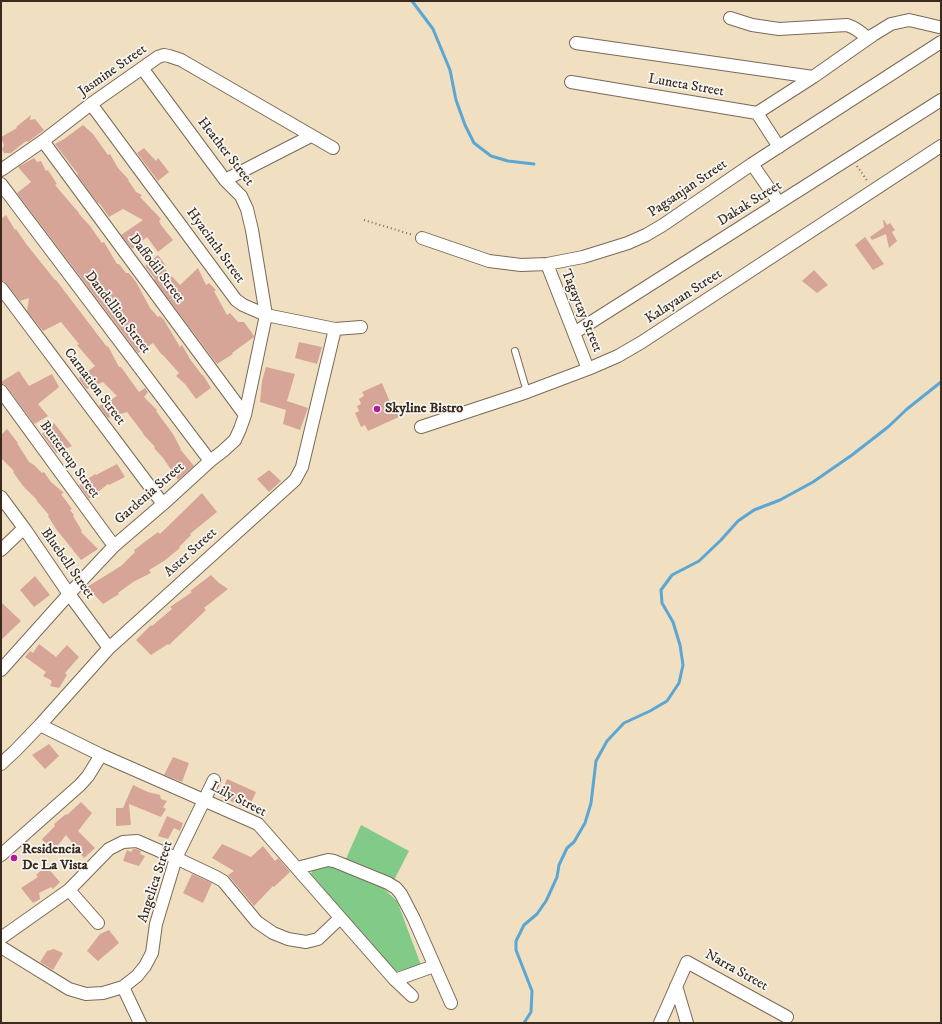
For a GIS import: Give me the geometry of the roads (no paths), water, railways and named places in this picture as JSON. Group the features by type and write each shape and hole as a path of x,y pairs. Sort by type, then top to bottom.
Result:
{"street":[{"path":"730,18 764,28 779,29 847,26 860,31 867,38"},
{"path":"779,147 757,114 813,77 867,38 891,24 909,20 939,27"},
{"name":"Pagsanjan Street","path":"422,238 489,261 521,265 547,264 583,257 628,243 663,225 752,164 941,42"},
{"path":"576,43 813,77"},
{"name":"Jasmine Street","path":"1,170 142,68 158,57 164,55 175,57 333,148"},
{"name":"Heather Street","path":"142,68 225,180 241,196 247,210 252,230 266,314"},
{"name":"Luneta Street","path":"571,82 757,114"},
{"name":"Dakak Street","path":"574,333 941,100"},
{"name":"Hyacinth Street","path":"92,104 236,300 243,305 266,314 335,329 361,327"},
{"path":"225,180 311,136"},
{"name":"Daffodil Street","path":"43,141 245,415"},
{"name":"Kalayaan Street","path":"421,427 527,392 618,356 642,342 941,146"},
{"path":"752,164 779,203"},
{"name":"Dandellion Street","path":"1,184 210,461"},
{"name":"Tagaytay Street","path":"547,264 588,369"},
{"name":"Carnation Street","path":"1,288 163,504"},
{"name":"Gardenia Street","path":"1,670 114,546 235,440 245,415 266,314"},
{"name":"Aster Street","path":"1,764 40,725 109,648 295,480 302,467 335,329"},
{"name":"Buttercup Street","path":"1,391 114,546"},
{"name":"Bluebell Street","path":"1,497 109,648"},
{"path":"1,550 24,528"},
{"name":"Lily Street","path":"40,725 258,824 395,980 412,996"},
{"path":"1,855 80,785 88,776 101,754"},
{"name":"Angelica Street","path":"1,947 69,989 86,994 103,993 123,987 137,976 145,966 152,953 156,924 176,858 214,780"},
{"path":"1,938 69,890 109,850 123,842 137,841 223,881 257,922 273,933 288,939 306,942 318,939 340,918"},
{"path":"297,868 328,860 334,861 388,883 396,888 401,894 414,919 451,1003"},
{"path":"69,890 98,923"},
{"name":"Narra Street","path":"660,1023 687,962 787,1017"},
{"path":"395,980 434,966"},
{"path":"676,986 687,1023"},
{"path":"123,987 140,1023"}],"lane":[{"path":"515,351 527,392"}],"waterway":[{"path":"412,1 433,29 450,70 456,100 465,125 474,143 491,156 508,161 534,164"},
{"path":"524,1023 531,1012 532,991 516,950 516,941 524,925 537,914 546,901 557,877 559,865 567,848 574,842 585,823 591,803 596,761 607,741 624,723 667,701 679,683 683,665 680,645 673,622 662,603 661,590 672,575 699,561 738,521 754,510 780,500 813,482 852,455 888,427 907,409 941,382"}],"place":[{"name":"Skyline Bistro","path":"377,409"},
{"name":"Residencia De La Vista","path":"14,858"}]}
